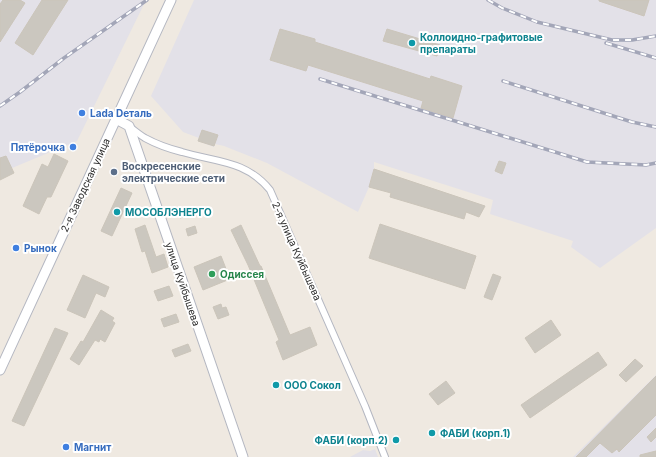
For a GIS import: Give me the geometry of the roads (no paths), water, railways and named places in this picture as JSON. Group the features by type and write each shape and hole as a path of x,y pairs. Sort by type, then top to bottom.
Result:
{"street":[{"name":"2-я Заводская улица","path":"0,370 171,0"},
{"path":"116,119 129,126"},
{"name":"улица Куйбышева","path":"129,126 243,457"},
{"name":"2-я улица Куйбышева","path":"129,126 145,138 182,152 228,162 243,169 262,181 270,190 365,406 385,457"}],"railway":[{"path":"0,106 64,58 147,0"},
{"path":"488,0 502,8 537,22 612,40 632,40 656,36"},
{"path":"606,43 656,58"},
{"path":"320,79 587,162 646,165 656,163"},
{"path":"503,81 632,122 656,127"}],"place":[{"name":"Коллоидно-графитовые препараты","path":"412,43"},
{"name":"Lada Dеталь","path":"82,113"},
{"name":"Пятёрочка","path":"73,147"},
{"name":"Воскресенские электрические сети","path":"114,172"},
{"name":"МОСОБЛЭНЕРГО","path":"117,212"},
{"name":"Рынок","path":"16,248"},
{"name":"Одиссея","path":"212,274"},
{"name":"ООО Сокол","path":"276,385"},
{"name":"ФАБИ (корп.1)","path":"432,433"},
{"name":"ФАБИ (корп.2)","path":"396,440"},
{"name":"Магнит","path":"66,447"}]}
